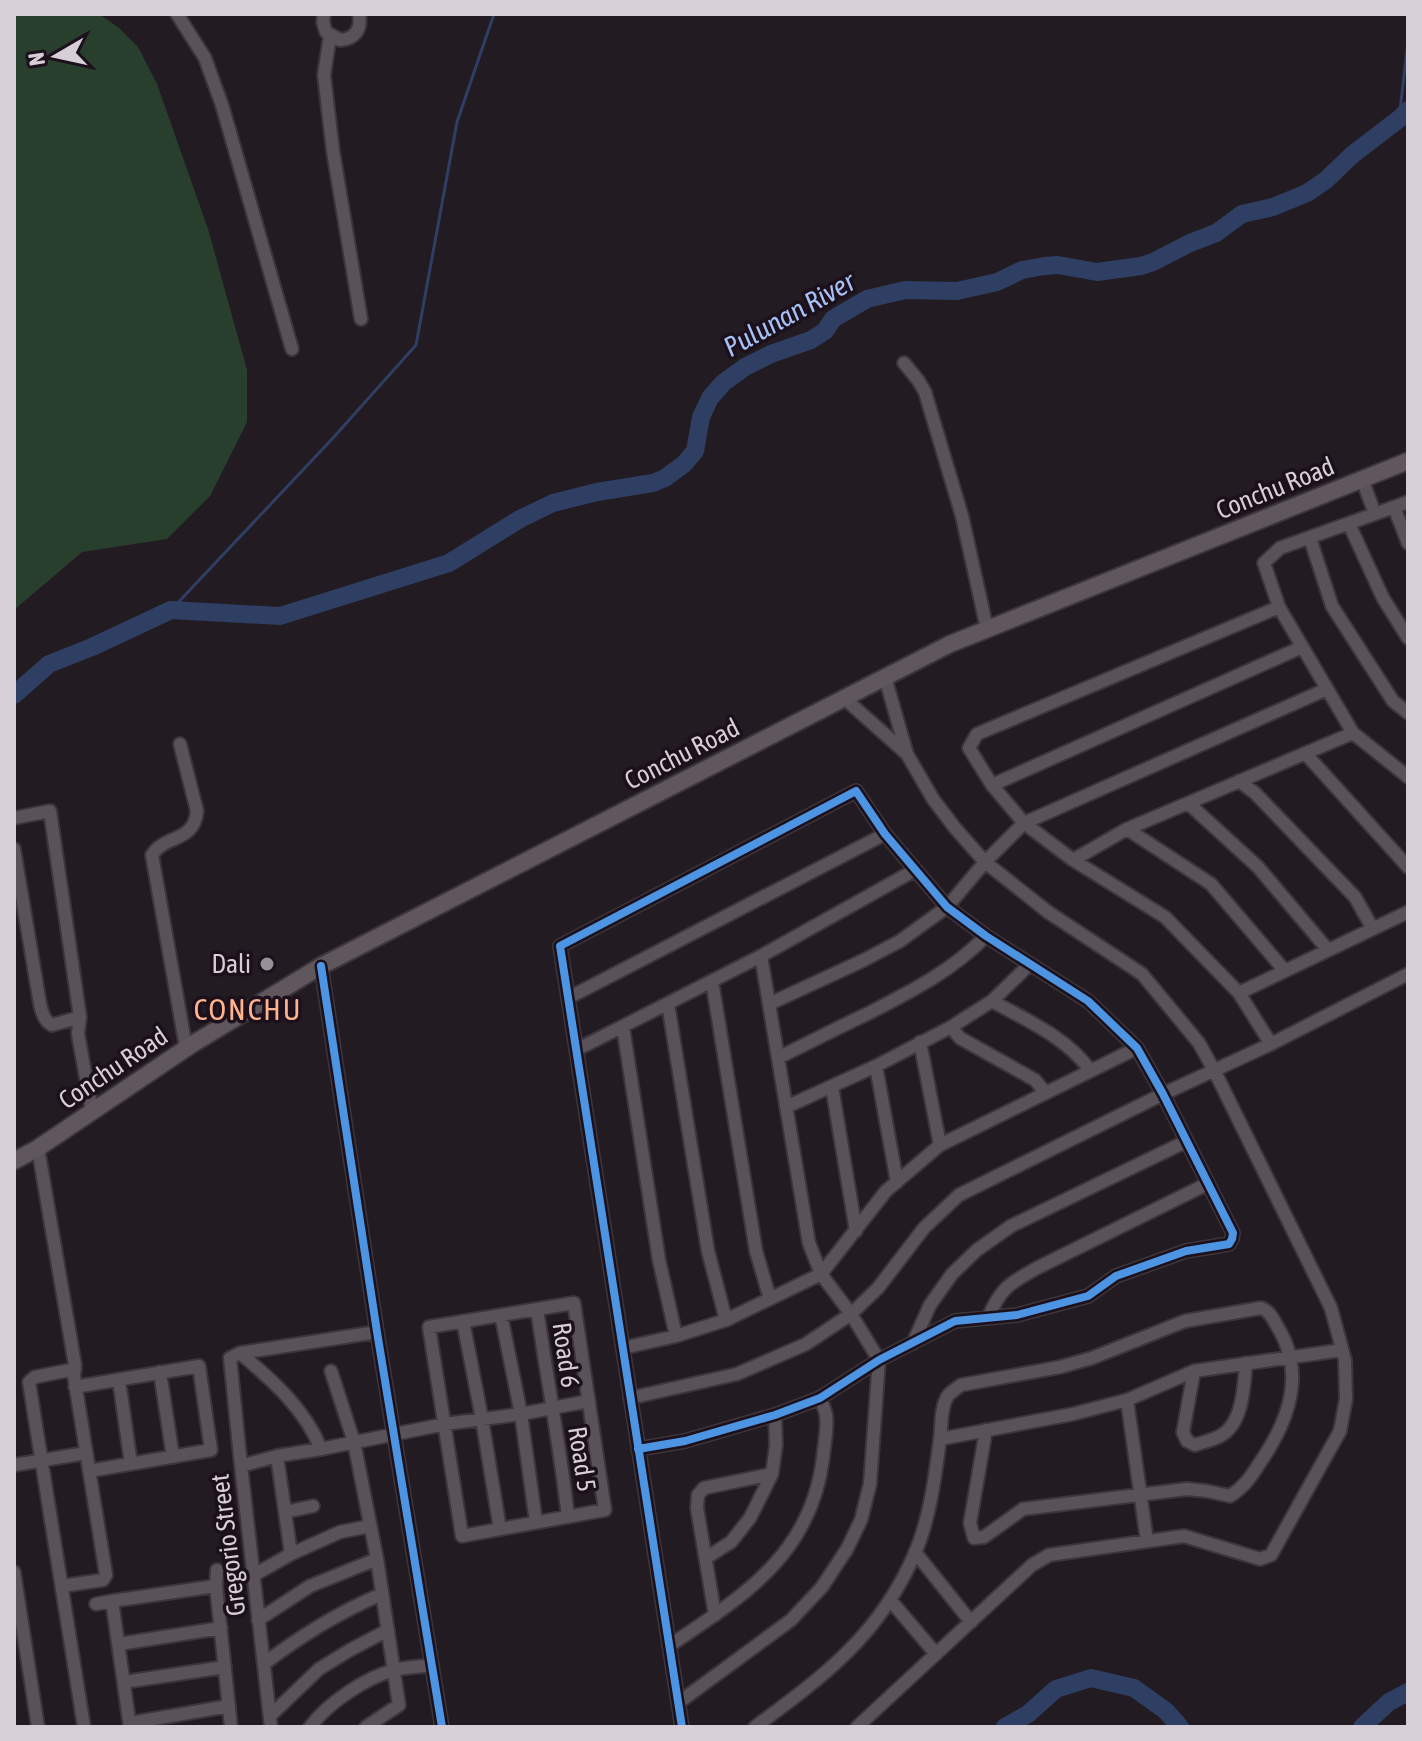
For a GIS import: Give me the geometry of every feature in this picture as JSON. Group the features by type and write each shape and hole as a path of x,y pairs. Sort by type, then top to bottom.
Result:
{"main road":[{"name":"Conchu Road","path":"14,1161 186,1048 321,966 950,644 1408,461"}],"street":[{"path":"177,14 205,58 222,105 292,349"},
{"path":"323,15 324,27 330,36 340,40 354,35 360,25 359,14"},
{"path":"330,36 324,75 333,151 361,319"},
{"path":"904,363 925,392 962,516 987,629"},
{"path":"1362,479 1375,514"},
{"path":"1408,502 1280,548 1264,563 1279,607 1353,733 1408,777"},
{"path":"1394,507 1408,543"},
{"path":"1349,524 1383,598 1408,638"},
{"path":"1310,538 1332,606 1393,701 1408,713"},
{"path":"1271,1044 1239,993 1165,917 1073,860 1024,823 992,785 969,748 977,734 1279,607"},
{"path":"992,785 1302,647"},
{"path":"857,1727 1032,1565 1049,1555 1184,1536 1260,1559 1271,1555 1340,1431 1346,1399 1345,1360 1331,1308 1199,1043 1142,974 1048,912 985,862 955,828 933,799 907,754 885,677"},
{"path":"769,1004 900,941 947,907 1024,823 1327,689"},
{"path":"844,698 907,754"},
{"path":"1073,860 1127,829 1353,733"},
{"path":"180,744 197,811 196,822 189,832 152,855 186,1048"},
{"path":"1305,753 1408,867"},
{"path":"1239,781 1255,793 1355,897 1373,929"},
{"path":"638,1449 685,1441 775,1415 820,1398 879,1360 955,1321 1017,1315 1088,1296 1116,1276 1186,1251 1229,1244 1232,1239 1233,1233 1137,1048 1088,1001 986,936 947,907 885,834 856,791 560,946 630,1398 638,1449 669,1646 678,1703 682,1727"},
{"path":"1188,803 1258,867 1328,950"},
{"path":"14,818 50,811 80,1017 78,1034 92,1111"},
{"path":"1127,829 1211,884 1285,971"},
{"path":"568,998 885,834"},
{"path":"14,849 44,1017 52,1025 80,1017"},
{"path":"576,1050 761,956 915,870"},
{"path":"1239,993 1408,912"},
{"path":"778,1058 913,991 972,951 986,936"},
{"path":"678,1703 791,1620 822,1587 847,1549 861,1520 870,1484 879,1360 851,1314 821,1274 809,1243 761,956"},
{"path":"786,1107 951,1027 992,1001 1030,964"},
{"path":"321,966 440,1726"},
{"path":"630,1398 737,1374 806,1344 851,1314 878,1288 924,1228 959,1195 1163,1094 1215,1072 1408,974"},
{"path":"712,981 756,1251 770,1299"},
{"path":"992,1001 1054,1036 1082,1059 1090,1070"},
{"path":"668,1004 708,1251 726,1320"},
{"path":"623,1027 659,1260 676,1336"},
{"path":"951,1027 960,1038 1035,1080 1045,1092"},
{"path":"920,1042 940,1145"},
{"path":"623,1348 726,1320 821,1274 886,1191 940,1145 1137,1048"},
{"path":"876,1066 897,1182"},
{"path":"832,1087 856,1231"},
{"path":"913,1343 930,1305 952,1274 977,1250 1011,1226 1187,1141"},
{"path":"38,1148 106,1575 103,1580 62,1586"},
{"path":"988,1318 996,1298 1012,1282 1207,1184"},
{"path":"574,1303 605,1510 462,1536 429,1327 537,1309 574,1303"},
{"path":"755,1727 839,1662 872,1627 891,1601 915,1552 927,1517 943,1409 948,1395 961,1385 1092,1358 1185,1321 1265,1308 1287,1343 1292,1389 1282,1429 1244,1487 1230,1496 1187,1489 1023,1509 984,1537 974,1538 970,1523 986,1430"},
{"name":"Road 6","path":"537,1309 551,1407"},
{"path":"501,1315 521,1414 536,1522"},
{"path":"463,1321 500,1529"},
{"path":"235,1356 377,1332"},
{"path":"940,1439 1073,1414 1127,1400 1194,1371 1342,1350"},
{"path":"235,1356 266,1375 304,1415 321,1449"},
{"name":"Gregorio Street","path":"235,1356 241,1466 270,1722"},
{"path":"1194,1371 1183,1432 1187,1441 1195,1445 1227,1432 1240,1408 1246,1363"},
{"path":"75,1387 199,1366 211,1450 89,1471"},
{"path":"75,1369 35,1377 29,1382 84,1727"},
{"path":"331,1371 354,1442 377,1559 399,1705 366,1727"},
{"path":"160,1372 173,1457"},
{"path":"119,1380 131,1464"},
{"path":"669,1646 753,1587 784,1555 804,1523 820,1478 826,1416 820,1398"},
{"path":"1127,1400 1147,1541"},
{"path":"241,1466 277,1456 445,1424 589,1401"},
{"name":"Road 5","path":"551,1407 568,1517"},
{"path":"706,1558 731,1542 750,1518 772,1474 776,1445 775,1415"},
{"path":"14,1465 86,1453"},
{"path":"277,1456 291,1554"},
{"path":"715,1615 697,1508 698,1495 704,1488 772,1474"},
{"path":"285,1512 313,1506"},
{"path":"254,1575 340,1532 370,1526"},
{"path":"915,1552 971,1622"},
{"path":"258,1620 310,1586 377,1559"},
{"path":"217,1570 216,1586 231,1727"},
{"path":"14,1572 38,1727"},
{"path":"96,1604 216,1586"},
{"path":"265,1663 318,1625 382,1594"},
{"path":"112,1601 130,1725 229,1706"},
{"path":"891,1601 936,1654"},
{"path":"119,1644 221,1628"},
{"path":"270,1722 319,1669 388,1630"},
{"path":"310,1727 351,1690 394,1670 432,1665"},
{"path":"124,1682 225,1667"},
{"path":"773,1713 777,1727"}],"green space":[{"path":"14,14 99,14 138,47 157,84 208,229 247,370 247,422 210,496 167,539 82,552 14,610"}],"waterway":[{"path":"171,610 416,345 457,122 494,14"},
{"path":"1399,119 1408,41"},
{"name":"Pulunan River","path":"14,695 49,664 171,610 280,616 449,563 520,519 553,503 665,478 695,451 701,417 710,398 723,383 771,354 811,340 825,331 833,319 867,299 905,290 957,291 997,282 1022,270 1045,266 1058,265 1097,272 1153,262 1216,233 1242,214 1273,207 1307,193 1408,110"},
{"path":"1005,1727 1028,1714 1056,1689 1091,1678 1134,1688 1166,1711 1180,1727"},
{"path":"1362,1727 1389,1702 1408,1692"}],"cycle path":[{"path":"638,1449 685,1441 775,1415 820,1398 879,1360 955,1321 1017,1315 1088,1296 1116,1276 1186,1251 1229,1244 1232,1239 1233,1233 1137,1048 1088,1001 986,936 947,907 885,834 856,791 560,946 682,1727"},
{"path":"321,966 442,1727"}],"place":[{"name":"Dali","path":"267,964"}],"district":[{"name":"CONCHU","path":"248,1009"}]}
